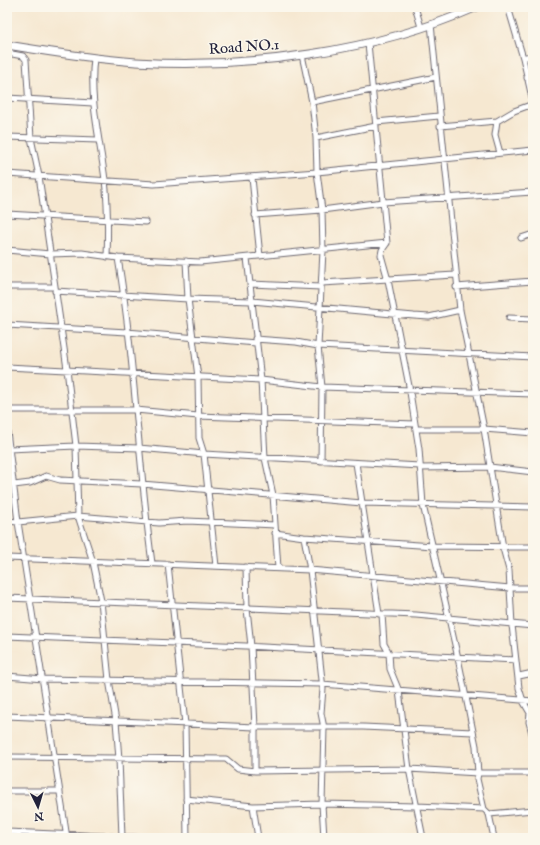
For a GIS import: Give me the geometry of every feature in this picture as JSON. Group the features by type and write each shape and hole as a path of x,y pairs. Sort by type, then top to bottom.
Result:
{"highway":[{"name":"Road NO.1","path":"7,45 94,58 136,62 191,64 242,62 302,55 368,43 431,24 477,7"}],"street":[{"path":"415,7 421,27"},
{"path":"440,126 497,122 514,111 533,103 523,58 508,7"},
{"path":"431,24 456,287 484,429 495,506 509,570 512,625 519,676 519,688 523,701 530,713 529,722 533,738"},
{"path":"368,43 371,90 376,124 387,243 382,250 381,255 388,280 410,390 416,426 423,505 458,658 476,746 477,779 484,809 489,814 494,838"},
{"path":"7,54 23,56 26,59 31,138 39,176 54,289 62,327 72,409 76,446 78,516 93,562 100,601 109,680 116,722 122,837"},
{"path":"302,55 312,102 316,138 317,172 322,210 323,251 318,346 322,387 321,461"},
{"path":"523,58 533,55"},
{"path":"94,58 92,80 93,103 105,180 108,220 107,257"},
{"path":"312,102 436,77"},
{"path":"527,78 533,77"},
{"path":"7,98 28,98 93,103"},
{"path":"316,138 376,124 439,116"},
{"path":"497,122 495,135 500,152"},
{"path":"7,137 98,140"},
{"path":"7,174 154,184 252,178 500,152 533,150"},
{"path":"252,178 260,256"},
{"path":"255,215 322,210 384,202 533,192"},
{"path":"7,214 146,222"},
{"path":"521,238 533,234"},
{"path":"7,250 50,254 82,253 118,258 186,261 247,258 387,243"},
{"path":"118,258 124,296 142,484 152,564"},
{"path":"247,258 255,341 261,380 265,458 273,495 278,568"},
{"path":"186,261 188,299 198,377 198,416 200,438 204,454 216,566"},
{"path":"250,284 322,285 455,275"},
{"path":"456,287 533,281"},
{"path":"7,287 54,289 124,296 252,301 429,317 460,310"},
{"path":"509,318 533,319"},
{"path":"7,324 193,338 296,342 318,346 533,357"},
{"path":"7,367 132,372 261,380 322,387 533,394"},
{"path":"7,410 136,410 198,416 322,420 533,433"},
{"path":"7,431 18,522 32,599 36,637 50,719 67,836"},
{"path":"9,449 76,446 139,448 204,454 420,467 490,467 533,472"},
{"path":"356,463 384,644 388,654 390,669 399,691 409,769 423,838"},
{"path":"7,480 30,483 46,476 60,480 78,482 142,484 362,503 533,507"},
{"path":"7,521 18,522 78,516 146,522 211,522 275,525"},
{"path":"275,533 304,537 368,540 433,546 492,546 503,548 533,547"},
{"path":"304,537 310,570 313,610 322,684 321,714 324,728 322,804 324,838"},
{"path":"7,558 278,568 510,588 533,588"},
{"path":"168,564 185,724 188,838"},
{"path":"246,567 247,609 251,646 255,727 255,771"},
{"path":"7,598 100,601 247,609 313,610 533,626"},
{"path":"7,636 251,646 516,660"},
{"path":"519,676 533,673"},
{"path":"7,676 43,679 252,684 322,684 466,697 533,701"},
{"path":"7,716 255,727 363,727 473,732"},
{"path":"7,757 185,760 226,759 238,769 255,771 409,769 478,773 533,773"},
{"path":"7,791 60,791"},
{"path":"186,800 253,806 322,804 484,809"},
{"path":"253,806 258,838"},
{"path":"489,814 533,810"},
{"path":"7,832 67,836 152,838"}]}
